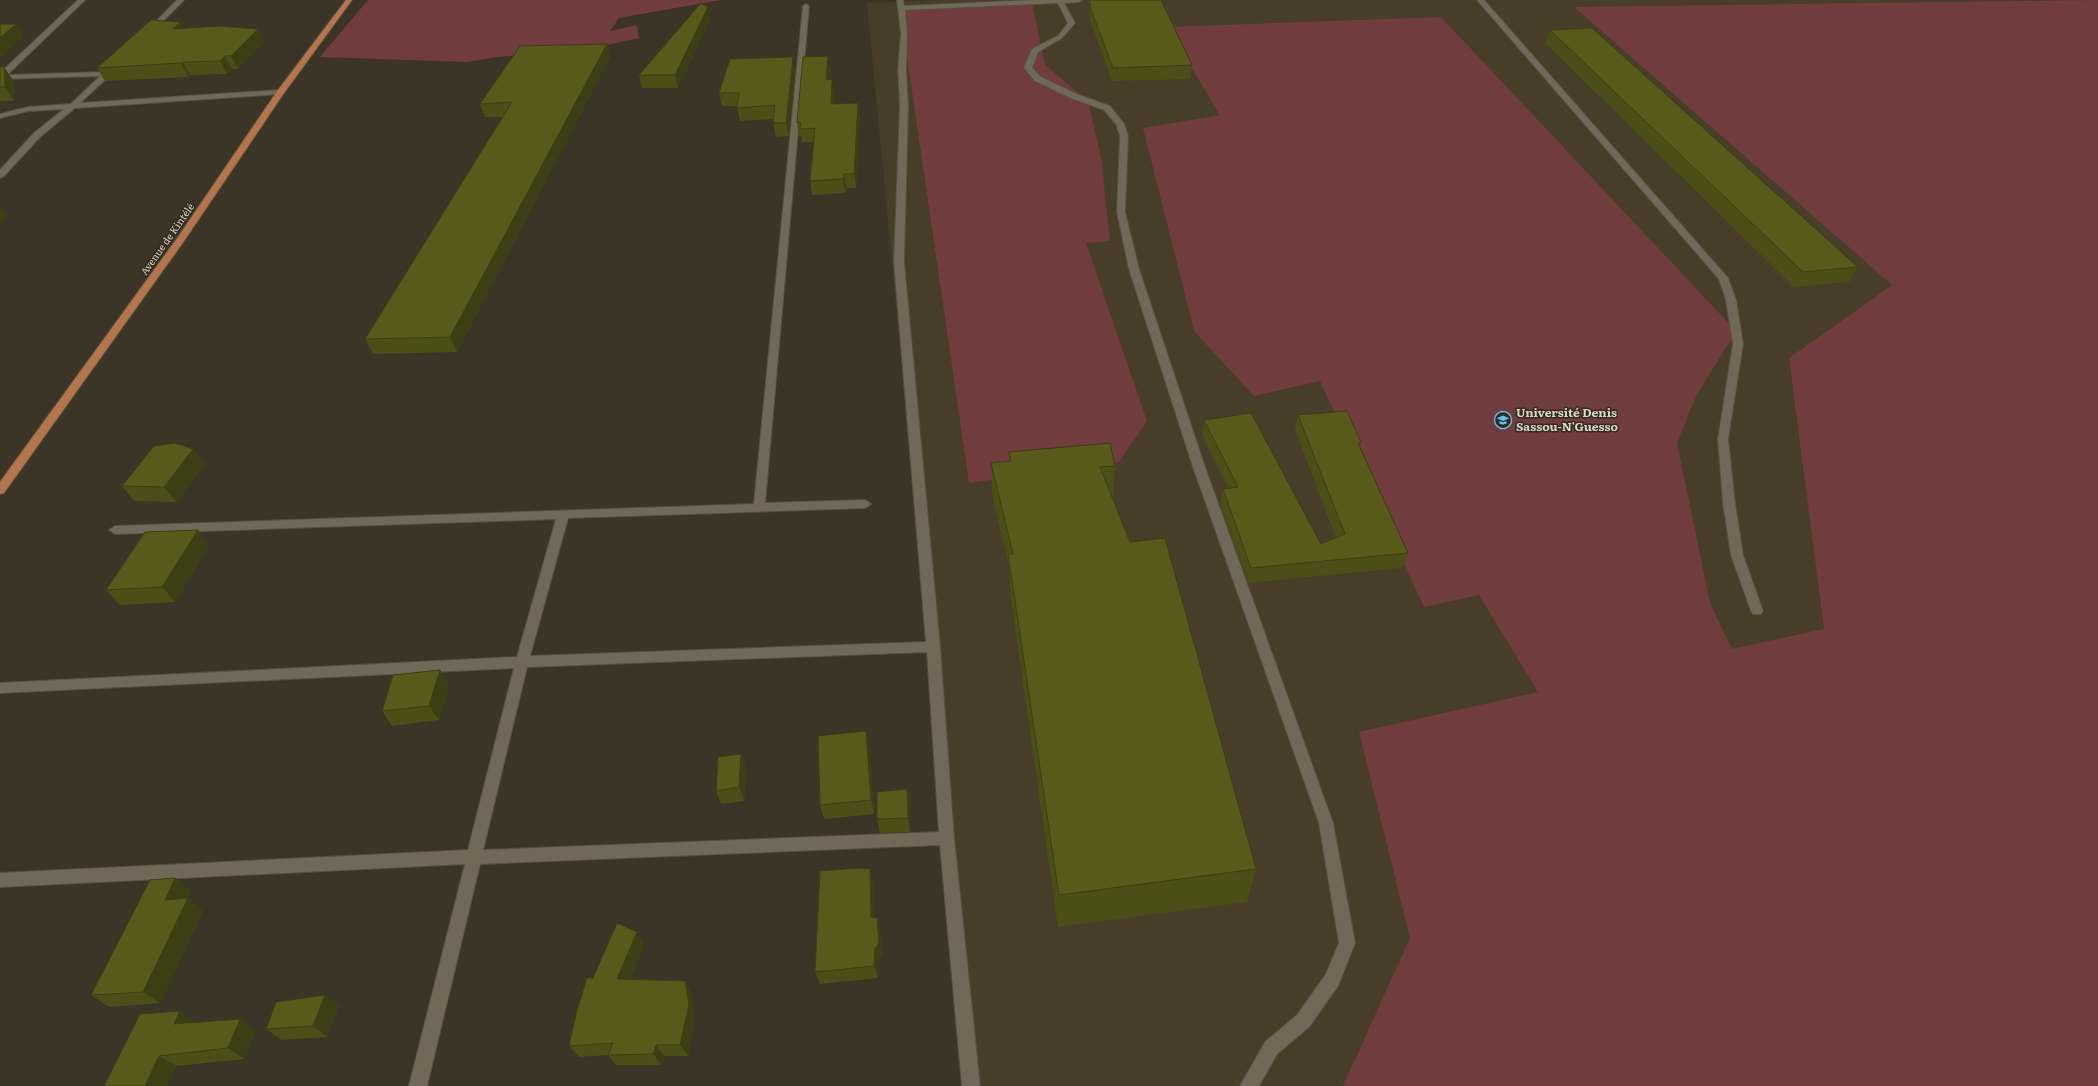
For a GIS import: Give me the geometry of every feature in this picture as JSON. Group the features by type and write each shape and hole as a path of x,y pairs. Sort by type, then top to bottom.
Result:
{"main road":[{"name":"Avenue de Kintélé","path":"0,490 181,239 281,92 349,0"}],"street":[{"path":"0,77 82,0"},
{"path":"143,38 181,0"},
{"path":"971,1086 947,838 933,647 899,262 904,105 902,70 904,34 900,4 1079,0"},
{"path":"1480,0 1723,278 1731,300 1738,344 1723,439 1729,503 1737,555 1757,611"},
{"path":"1060,1 1072,22 1060,37 1035,51 1028,68 1038,79 1076,97 1107,108 1120,124 1124,136 1121,212 1134,269 1199,467 1326,823 1347,943 1332,980 1303,1020 1271,1048 1249,1086"},
{"path":"759,508 806,6"},
{"path":"0,175 37,135 74,105 122,60"},
{"path":"0,77 106,74"},
{"path":"0,116 28,108 281,92"},
{"path":"115,530 865,504"},
{"path":"418,1086 522,662 563,515"},
{"path":"0,688 522,662 933,647"},
{"path":"0,880 475,857 947,838"}],"shaded area":[{"path":"368,0 721,0 619,18 610,31 637,25 639,38 578,51 497,57 467,62 320,57"},
{"name":"Université Denis Sassou-N'Guesso","path":"947,0 2098,0 2098,1086 971,1086 867,3"},
{"path":"2098,0 2098,1086 1343,1086 1410,938 1359,732 1538,692 1479,595 1424,607 1320,381 1254,396 1194,331 1143,128 1220,115 1167,27 1441,17 1736,331 1696,396 1677,443 1710,603 1732,649 1824,629 1789,358 1892,285 1574,7"},
{"path":"1032,2 1045,65 1088,101 1101,157 1110,241 1086,243 1147,421 1119,462 969,483 900,8"}],"building":[{"path":"1090,0 1161,0 1192,65 1113,68 1090,7"},
{"path":"701,3 708,7 675,75 639,75"},
{"path":"151,20 180,22 173,29 219,26 258,29 231,56 225,56 220,61 97,68"},
{"path":"0,24 16,24 0,38"},
{"path":"1592,28 1858,267 1803,272 1550,30"},
{"path":"607,44 450,337 365,339 512,102 480,104 520,46"},
{"path":"828,56 826,80 832,79 831,104 858,103 854,174 844,174 843,179 810,181 815,128 800,129 801,122 797,122 803,57"},
{"path":"793,57 786,123 773,123 775,105 737,108 739,93 719,93 730,59"},
{"path":"0,67 4,67 5,87 0,87"},
{"path":"1347,411 1361,442 1358,443 1408,553 1251,568 1223,489 1238,487 1204,420 1251,413 1321,544 1345,534 1298,415"},
{"path":"175,443 193,449 164,487 122,486 154,446"},
{"path":"1110,443 1115,466 1100,467 1130,542 1165,538 1256,869 1059,895 1008,554 1013,554 991,463 1011,461 1009,452"},
{"path":"198,530 162,587 106,590 145,532"},
{"path":"440,670 429,706 382,711 393,675"},
{"path":"866,731 871,800 820,805 818,736"},
{"path":"741,754 739,787 716,791 718,757"},
{"path":"907,789 908,818 877,819 877,792"},
{"path":"859,868 870,869 871,917 877,918 879,943 875,949 874,966 815,972 820,871"},
{"path":"175,878 165,900 188,898 143,992 91,995 150,880"},
{"path":"617,923 637,932 617,979 685,981 689,1005 680,1045 656,1045 653,1054 608,1055 613,1043 569,1046 577,1010 587,978 593,978"},
{"path":"325,995 313,1026 266,1029 276,1002"},
{"path":"180,1011 174,1024 240,1019 228,1048 159,1056 145,1086 104,1086 140,1014"}],"place":[{"name":"Université Denis Sassou-N'Guesso","path":"1503,420"}]}
